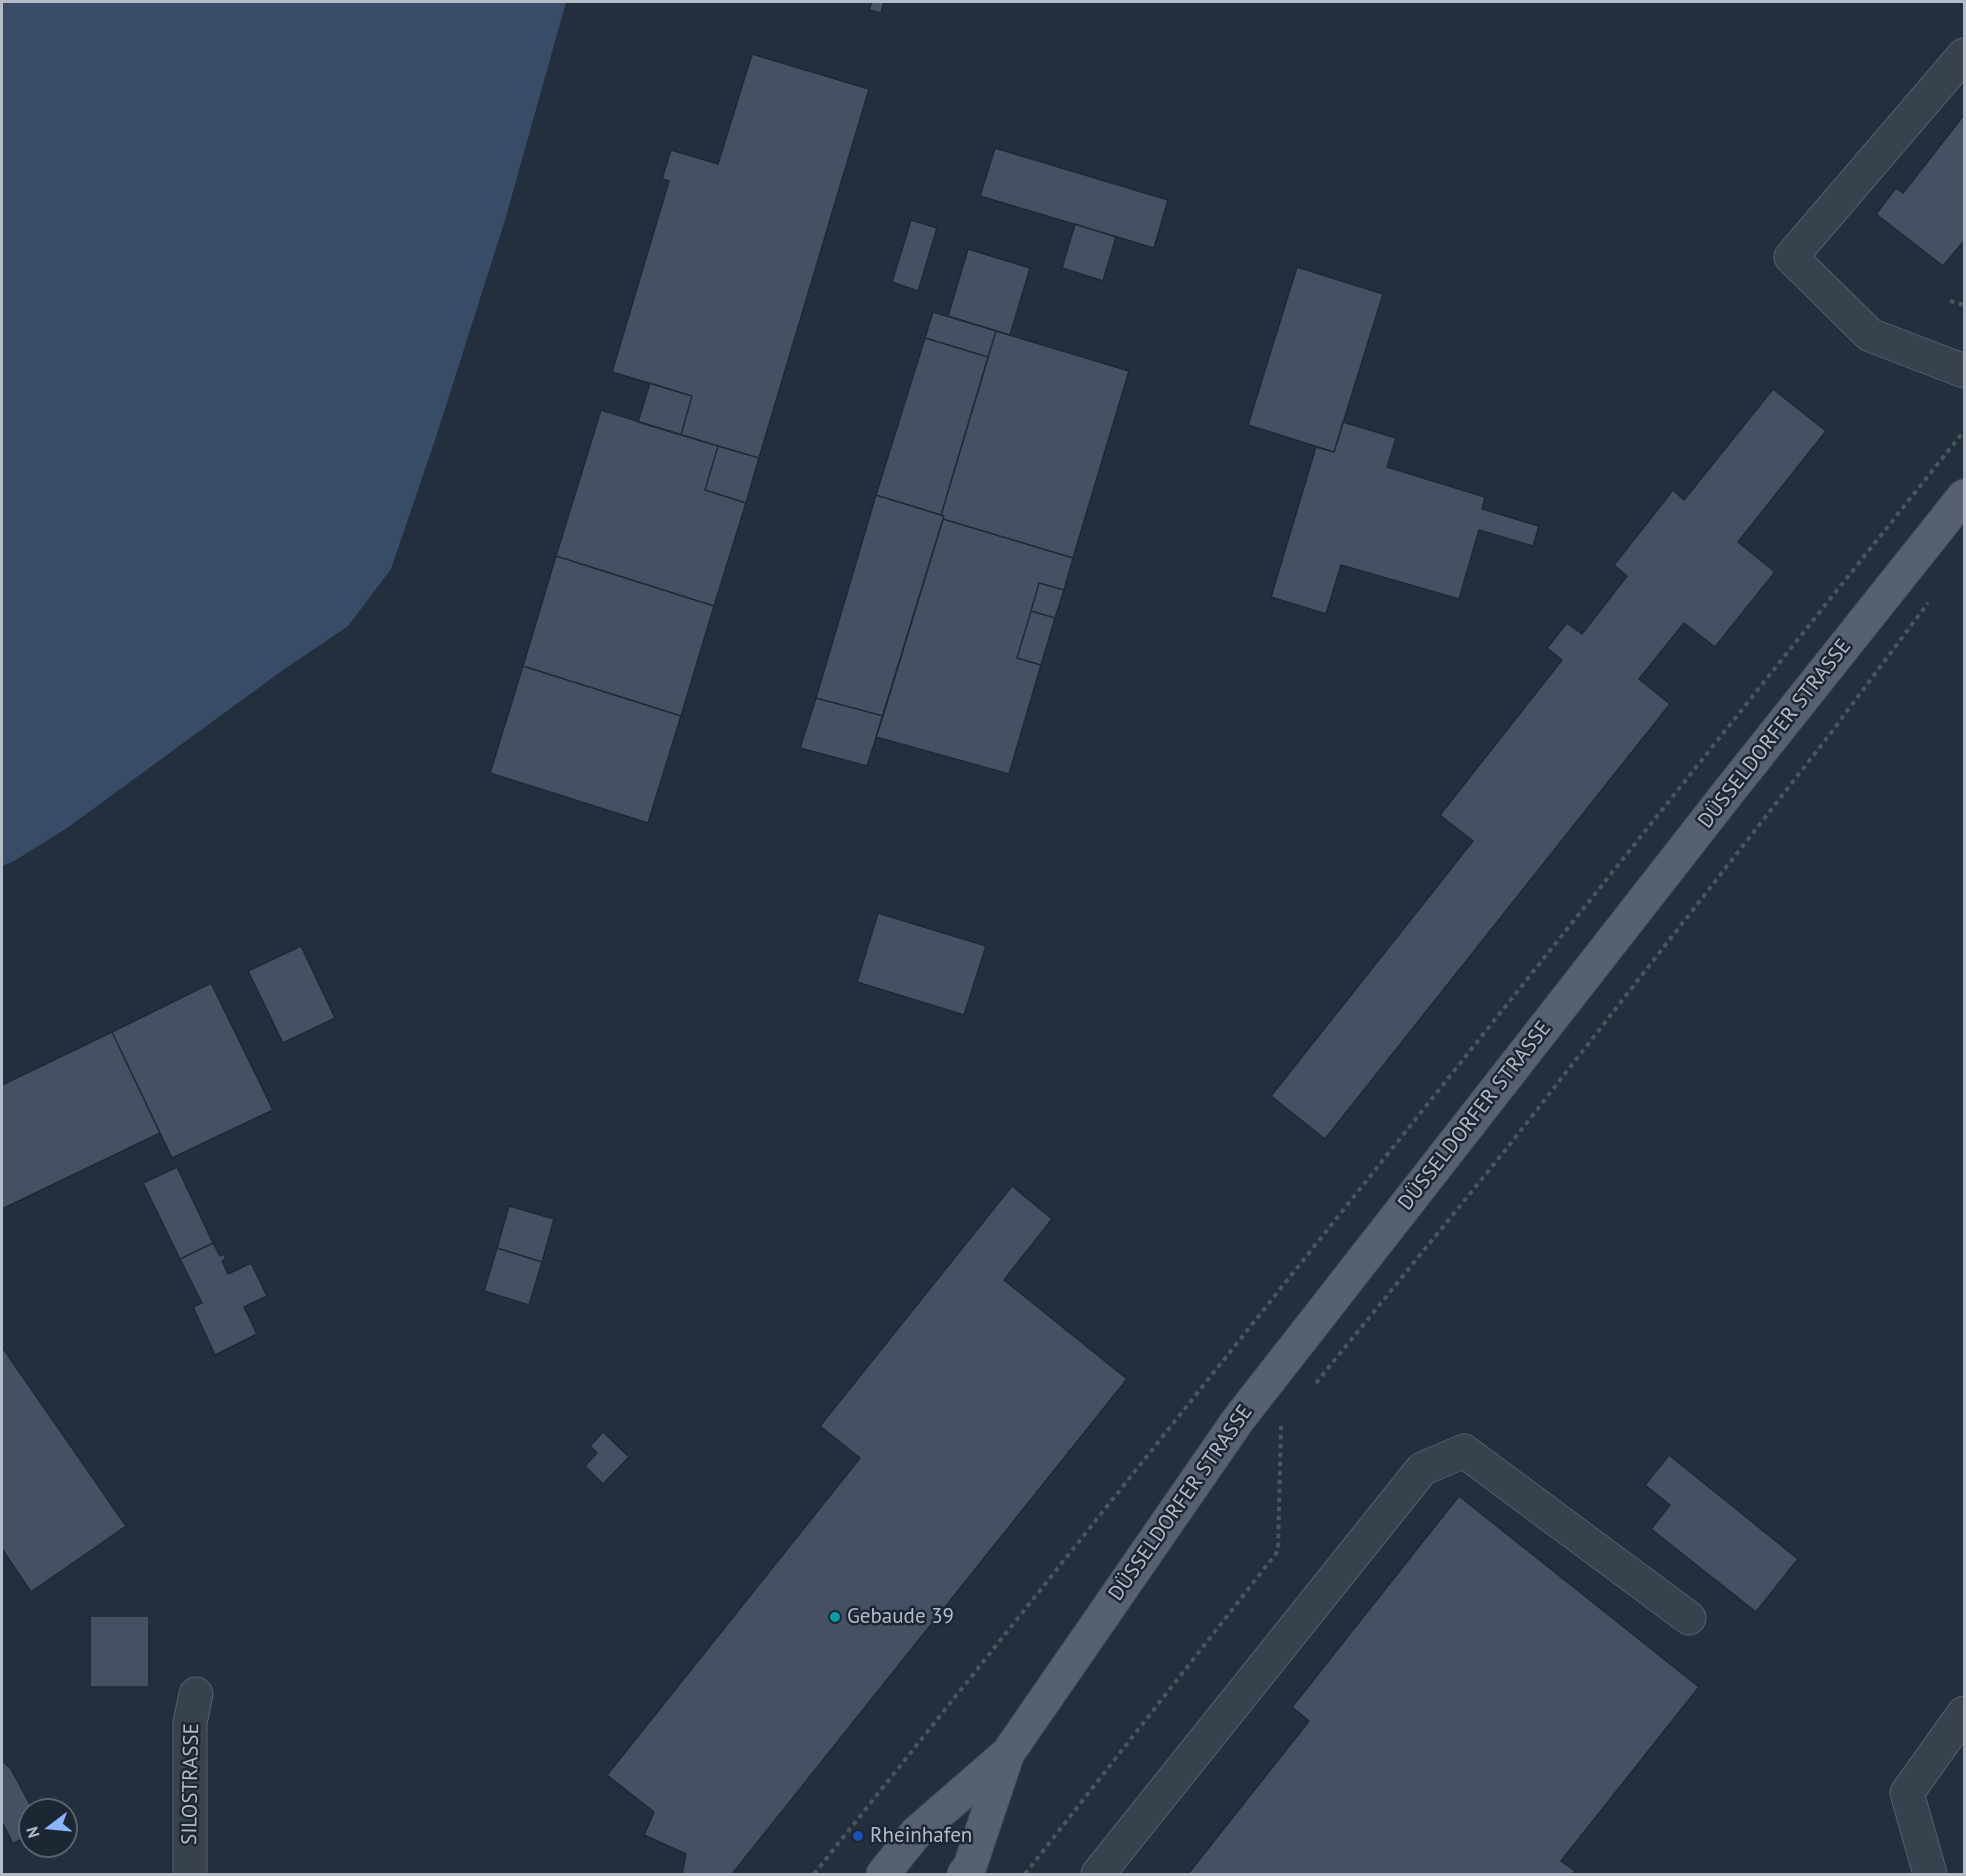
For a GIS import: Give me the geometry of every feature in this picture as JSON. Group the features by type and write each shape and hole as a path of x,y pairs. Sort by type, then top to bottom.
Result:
{"main road":[{"name":"DÜSSELDORFER STRASSE","path":"883,1875 916,1833 1008,1753 1238,1420 1723,800 1965,496"},
{"name":"DÜSSELDORFER STRASSE","path":"964,1875 970,1866 1008,1753"}],"street":[{"path":"1965,55 1791,257 1870,335 1965,371"},
{"path":"1098,1875 1422,1469 1464,1451 1689,1618"},
{"name":"SILOSTRASSE","path":"190,1875 190,1723 196,1694"},
{"path":"1930,1875 1907,1793 1965,1713"}],"path":[{"path":"1950,301 1965,305"},
{"path":"814,1875 1965,431"},
{"path":"1309,1392 1507,1148 1827,738 1930,600"},
{"path":"1025,1875 1278,1551 1280,1428 1287,1419"}],"water":[{"path":"2,2 566,2 505,220 391,569 348,626 283,670 67,828 2,866"}],"building":[{"path":"872,2 884,2 881,13 869,10"},
{"path":"752,54 869,89 759,458 681,435 692,396 612,372 669,181 662,179 671,150 718,164"},
{"path":"1964,115 1964,243 1943,266 1876,214 1896,188 1903,193"},
{"path":"995,148 1168,200 1154,248 980,196"},
{"path":"911,220 937,228 918,291 892,282"},
{"path":"1075,224 1116,237 1103,281 1062,268"},
{"path":"968,249 1030,268 1010,335 948,316"},
{"path":"1297,267 1383,294 1334,452 1248,425"},
{"path":"933,312 996,331 988,357 925,338"},
{"path":"996,331 1129,371 1073,558 943,519 944,516 941,515"},
{"path":"925,338 988,357 941,515 876,495"},
{"path":"650,383 692,396 681,435 638,422"},
{"path":"1773,389 1826,431 1738,542 1775,572 1715,647 1684,623 1639,679 1670,704 1325,1139 1271,1096 1473,841 1440,815 1562,660 1547,648 1567,623 1582,634 1627,576 1614,565 1673,490 1684,500"},
{"path":"601,410 718,446 705,490 746,503 714,606 556,556"},
{"path":"1343,422 1396,438 1387,467 1485,497 1482,509 1539,526 1533,546 1479,530 1459,599 1341,565 1326,614 1271,597 1316,447 1334,452"},
{"path":"718,446 759,458 746,503 705,490"},
{"path":"876,495 944,516 883,716 816,698"},
{"path":"943,519 1073,558 1064,590 1039,583 1017,658 1041,665 1009,774 876,737"},
{"path":"556,556 714,606 681,716 523,666"},
{"path":"1039,583 1064,590 1055,618 1031,611"},
{"path":"1031,611 1055,618 1041,665 1017,658"},
{"path":"523,666 681,716 648,823 490,773"},
{"path":"816,698 883,716 867,766 800,748"},
{"path":"878,913 986,946 964,1015 857,982"},
{"path":"301,946 335,1018 283,1043 248,971"},
{"path":"211,983 273,1110 172,1158 112,1032"},
{"path":"112,1032 160,1133 2,1209 2,1085"},
{"path":"177,1167 213,1243 180,1259 143,1183"},
{"name":"Gebaude 39","path":"1012,1186 1052,1219 1004,1280 1127,1379 732,1874 682,1874 686,1854 644,1835 654,1812 607,1775 860,1458 820,1426"},
{"path":"509,1206 554,1219 542,1262 497,1248"},
{"path":"213,1243 220,1256 224,1254 226,1259 222,1261 228,1274 251,1263 267,1296 244,1307 257,1334 215,1355 193,1307 202,1303 180,1259"},
{"path":"497,1248 542,1262 529,1305 484,1291"},
{"path":"2,1347 126,1526 31,1592 2,1549"},
{"path":"603,1432 629,1457 603,1484 585,1466 597,1453 590,1446"},
{"path":"1669,1455 1798,1559 1756,1612 1651,1529 1670,1505 1645,1485"},
{"path":"1459,1496 1699,1687 1561,1861 1575,1871 1573,1874 1188,1874 1309,1721 1292,1707"},
{"path":"90,1616 149,1616 149,1687 90,1687"},
{"path":"2,1761 11,1769 27,1798 18,1798 18,1841 13,1844 2,1822"}],"place":[{"name":"Gebaude 39","path":"835,1617"},
{"name":"Rheinhafen","path":"858,1836"}]}
